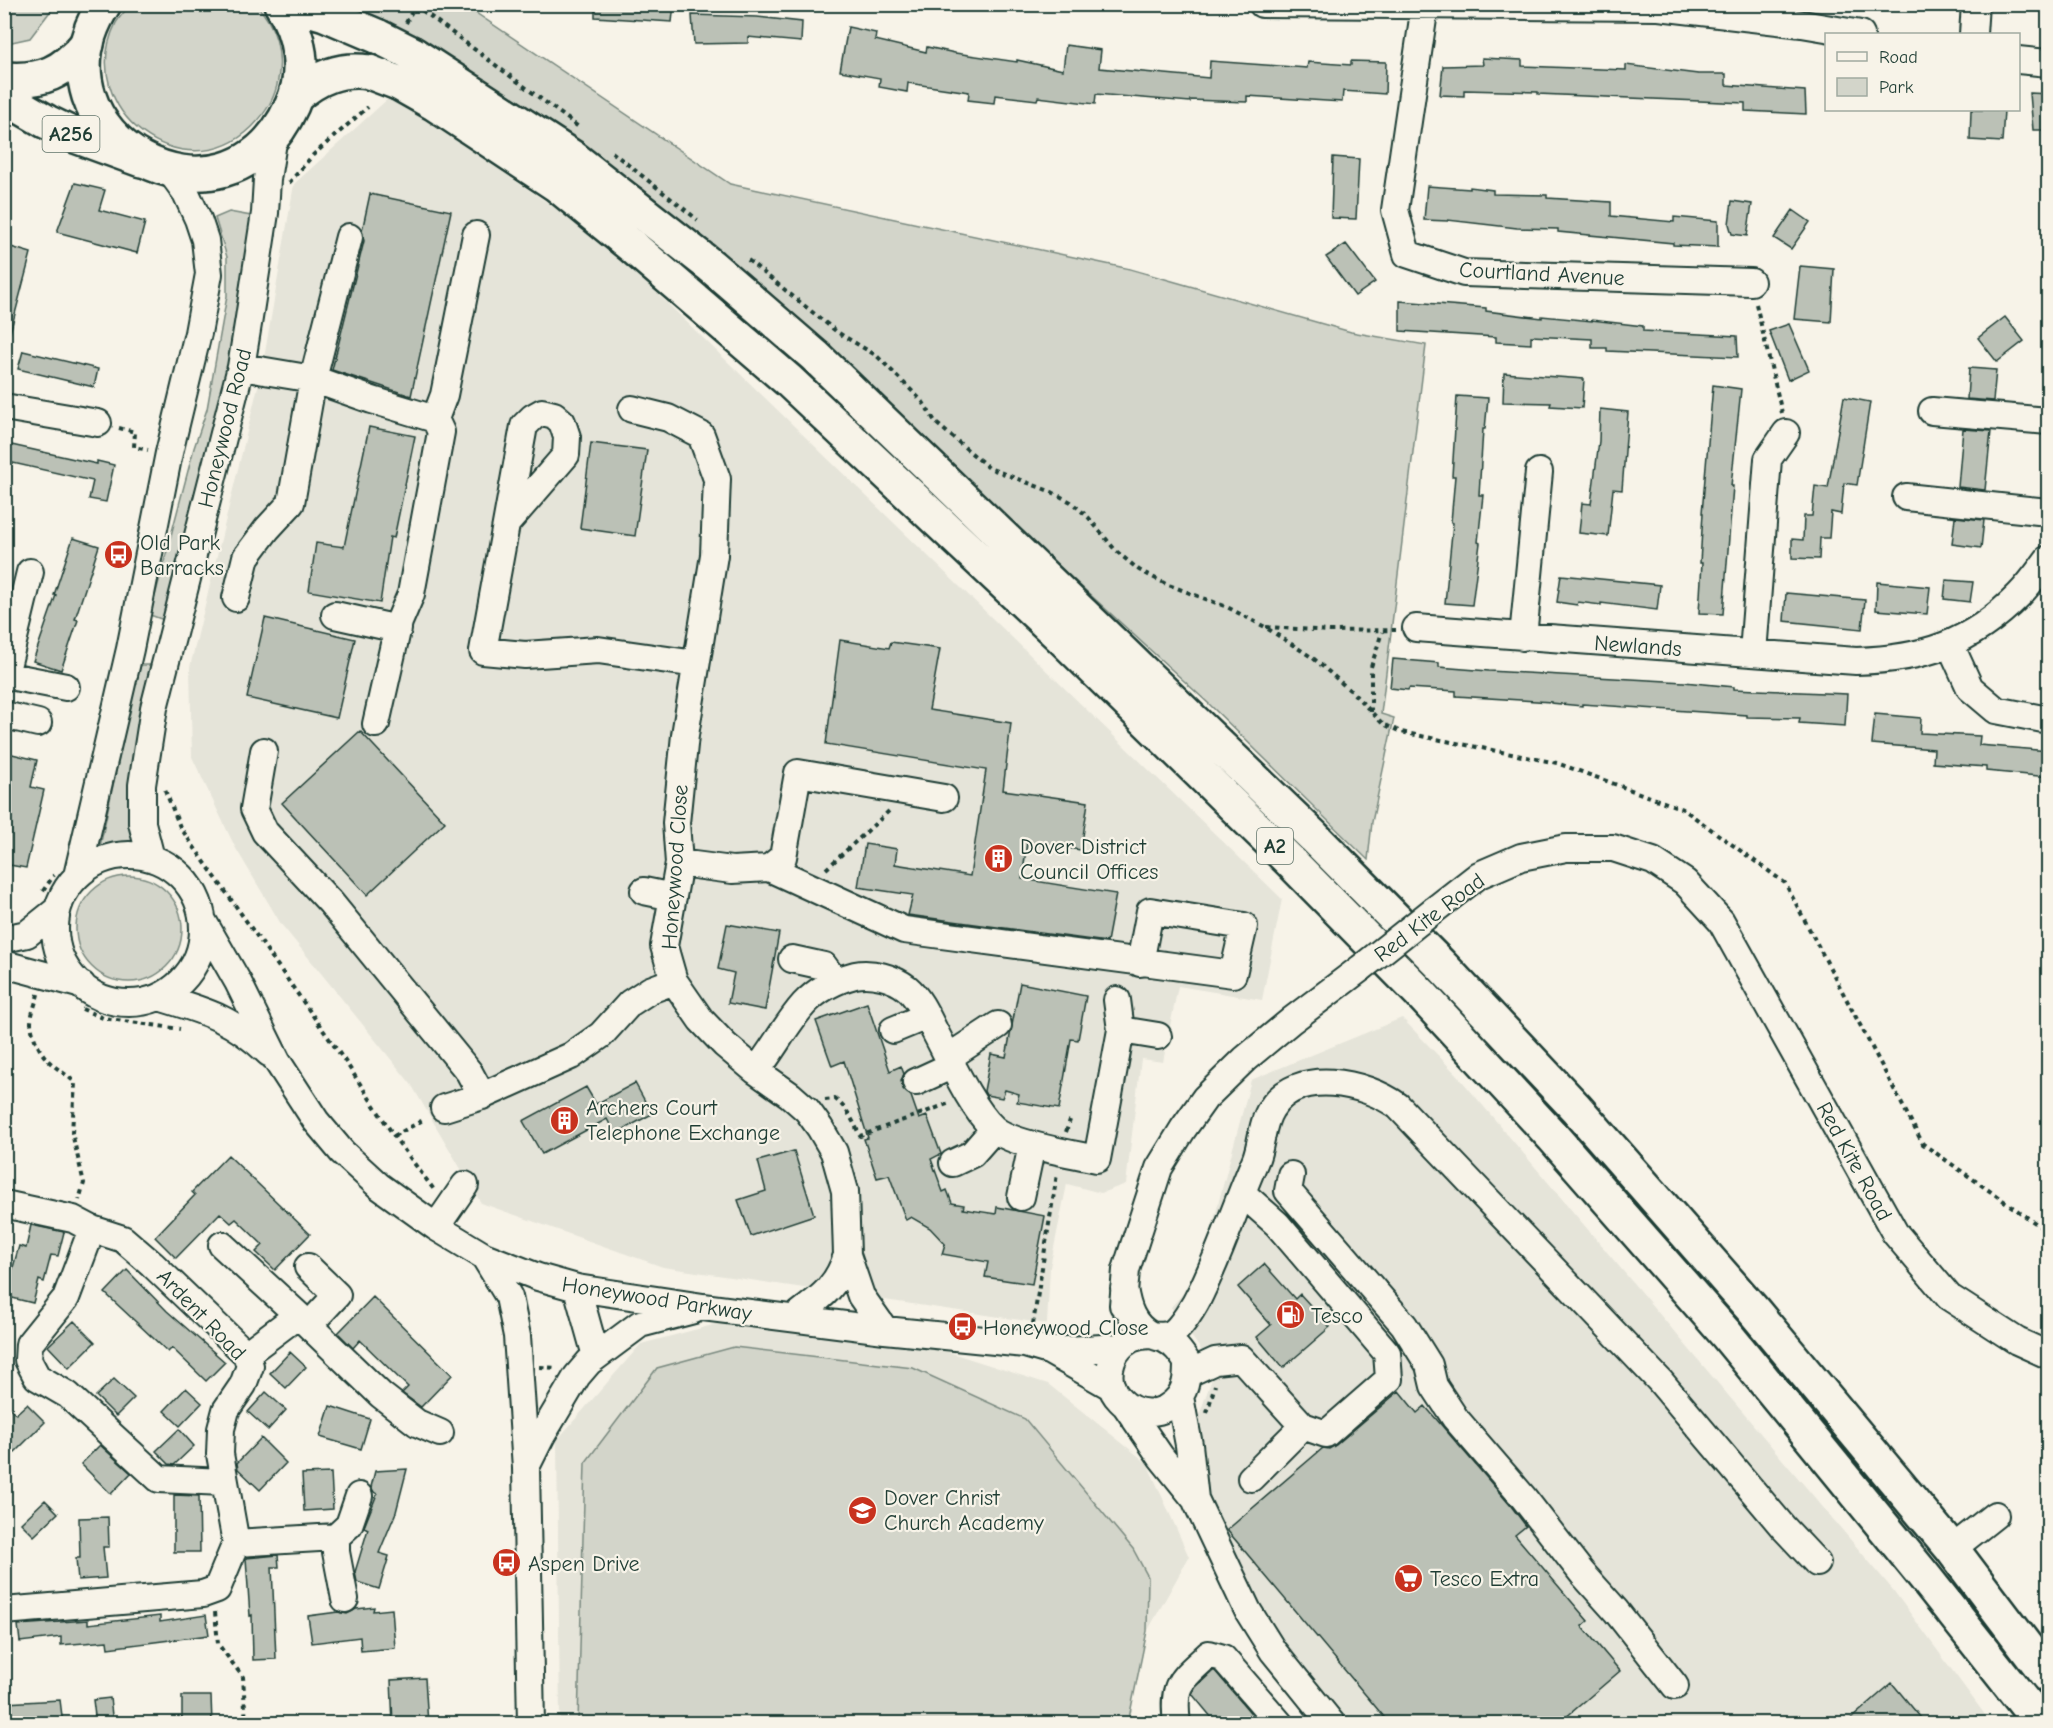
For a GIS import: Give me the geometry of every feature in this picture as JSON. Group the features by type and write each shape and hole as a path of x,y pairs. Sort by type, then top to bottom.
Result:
{"main road":[{"path":"102,6 87,44 85,62 86,79 96,111 115,140 156,166 199,173 227,168 253,155 274,136 296,96 300,80 299,47 295,30 281,4"},
{"name":"A2","path":"291,4 325,14 392,56 572,157 711,266 815,356 1092,621 1362,886 1442,966 1576,1108 1753,1310 1952,1550 2049,1677"},
{"path":"4,79 35,80 50,74 64,67 87,44"},
{"path":"296,96 324,76 392,56"},
{"name":"A2","path":"392,56 435,104 557,185 788,380 1061,637 1289,860 1420,993 1553,1137 1694,1298 1924,1576 2041,1724"},
{"name":"A256","path":"4,97 78,137 156,166"}],"street":[{"path":"1262,4 1659,7 1802,24 1855,33"},
{"path":"1973,33 1975,4"},
{"name":"Courtland Avenue","path":"1425,5 1395,210 1407,254 1464,273 1752,282"},
{"path":"2020,60 2049,63"},
{"name":"Honeywood Road","path":"151,858 142,823 142,785 154,708 241,367 265,213 267,179 274,136"},
{"name":"Honeywood Road","path":"66,873 130,649 169,453 198,333 209,274 205,240 186,193 156,166"},
{"path":"376,723 398,629 411,594 440,443 441,432 435,419 444,395 476,235"},
{"path":"236,598 246,557 291,503 313,379 349,237"},
{"path":"241,367 313,379 435,419"},
{"path":"4,407 98,423"},
{"name":"Honeywood Close","path":"632,409 668,418 701,435 717,479 714,555 685,735 675,823 679,863 664,946 674,981 701,1020 725,1045 790,1095 807,1114 834,1152 845,1191 848,1255 861,1296 885,1330"},
{"path":"1932,411 2049,421"},
{"path":"1753,653 1768,459 1786,433"},
{"path":"1523,637 1539,472"},
{"path":"1906,497 2049,512"},
{"path":"507,523 483,651 525,655 598,650 696,664"},
{"name":"Newlands","path":"1416,628 1856,661 1892,660 1950,644 1988,623 2020,594 2049,559"},
{"path":"30,572 5,675 66,687"},
{"path":"335,615 398,629"},
{"path":"1950,644 1970,688 1996,710 2049,720"},
{"path":"4,715 38,723"},
{"path":"264,751 254,809 266,832 362,940 469,1072 482,1096"},
{"path":"769,868 783,858 798,773 944,798"},
{"name":"Red Kite Road","path":"1120,1347 1126,1270 1159,1168 1205,1098 1245,1059 1292,1020 1479,875 1521,857 1566,848 1613,848 1653,861 1685,882 1721,921 1895,1233 1949,1297 2016,1341 2049,1355"},
{"path":"4,939 27,934 50,902 65,892 66,873 111,856 131,854 151,858 170,867 186,881 198,900 203,921 203,939 198,958 188,974 175,987 159,997 139,1002 118,1002 99,996 80,996 10,965"},
{"path":"679,863 732,870 769,868 904,930 1140,963"},
{"path":"644,891 673,897"},
{"path":"50,902 59,951 80,996"},
{"name":"Honeywood Parkway","path":"203,921 238,982 277,1061 316,1121 342,1152 379,1186 436,1227 484,1256 577,1288 885,1330 1025,1344 1049,1351 1119,1397 1161,1457 1196,1499 1255,1621 1273,1652 1332,1724"},
{"path":"792,959 824,966 835,981"},
{"path":"756,1071 804,1004 835,981 861,974 876,975 892,980 908,989 927,1016 979,1110 994,1129 1003,1135 1032,1145 1097,1159 1120,1030 1117,1000"},
{"path":"444,1108 482,1096 571,1056 601,1035 630,1003 650,990 674,981"},
{"name":"Honeywood Parkway","path":"159,997 221,1017 252,1037 277,1061"},
{"path":"893,1030 927,1016"},
{"path":"916,1082 951,1061 998,1025"},
{"path":"1120,1030 1158,1036"},
{"path":"1242,1193 1278,1224 1387,1353 1389,1379 1326,1434 1303,1426 1241,1358 1215,1361 1183,1385 1169,1407 1158,1412 1137,1411 1119,1397 1110,1366 1120,1347 1129,1340 1140,1336 1169,1335 1182,1323 1201,1292 1246,1180 1256,1160 1270,1109 1285,1094 1302,1084 1325,1082 1366,1090 1398,1106 1452,1161 1660,1381 1783,1527 1817,1563"},
{"path":"953,1163 972,1154 994,1129"},
{"path":"1021,1197 1032,1145"},
{"path":"1291,1175 1288,1191 1404,1325 1429,1365 1434,1386 1455,1418 1523,1497 1675,1686"},
{"path":"436,1227 465,1185"},
{"name":"Ardent Road","path":"4,1204 82,1224 123,1239 246,1354 250,1366 243,1385 226,1410 221,1429 219,1454 236,1543"},
{"path":"82,1224 66,1298 29,1344 28,1359 37,1377 68,1395 159,1479 223,1482"},
{"path":"222,1245 381,1395 417,1423 441,1433"},
{"name":"Honeywood Close","path":"794,1318 828,1293 840,1275 848,1255"},
{"path":"484,1256 509,1297 517,1336 526,1468 531,1724"},
{"path":"246,1354 303,1320 337,1295 308,1267"},
{"path":"577,1288 596,1356"},
{"name":"Red Kite Road","path":"1124,1288 1132,1317 1141,1328 1152,1335"},
{"path":"526,1468 542,1435 577,1376 596,1356 640,1324 704,1307"},
{"path":"1152,1335 1172,1344 1187,1362 1183,1385"},
{"name":"Honeywood Parkway","path":"1049,1351 1120,1347"},
{"name":"Honeywood Parkway","path":"1183,1385 1196,1499"},
{"path":"1251,1478 1303,1426"},
{"path":"4,1611 203,1594 218,1589 236,1543 336,1537 349,1524 359,1496"},
{"path":"1952,1550 1995,1515"},
{"path":"336,1537 336,1552 345,1599"},
{"path":"1176,1713 1180,1680 1209,1654 1223,1658 1280,1724"}],"path":[{"path":"392,56 414,5 585,132"},
{"path":"289,183 313,155 368,106"},
{"path":"604,146 707,226"},
{"path":"744,257 837,332 877,356 923,402 936,423 989,468 1052,492 1071,502 1089,518 1116,552 1138,570 1265,627 1313,658 1352,692 1383,724 1401,732"},
{"path":"1752,282 1786,433"},
{"path":"98,423 135,432 134,447 153,450"},
{"path":"1265,627 1382,632 1416,628"},
{"path":"1371,712 1371,667 1382,632"},
{"path":"818,876 893,807 913,792"},
{"path":"50,902 66,873"},
{"path":"10,965 39,994"},
{"path":"27,990 49,997"},
{"path":"39,994 31,1022 37,1044 44,1056 75,1083 72,1133 84,1183 82,1224"},
{"path":"80,996 103,1018 189,1031"},
{"path":"807,1114 819,1101 835,1099 850,1114 860,1136 970,1095"},
{"path":"394,1136 444,1108"},
{"path":"1032,1330 1061,1151"},
{"path":"213,1590 218,1644 243,1677 246,1724"}],"shaded area":[{"path":"391,96 601,239 1282,899 1262,1000 1178,986 1163,1062 1141,1059 1126,1184 1101,1193 1067,1184 1050,1267 1047,1324 663,1267 481,1203 411,1084 281,924 235,847 192,757 190,667 262,370 294,184"},
{"path":"1402,1018 1457,1075 1893,1590 1991,1723 1332,1723 1226,1564 1194,1430 1215,1370 1171,1307 1199,1276 1251,1080"},
{"name":"Dover Christ Church Academy","path":"724,1322 930,1346 1048,1384 1147,1463 1189,1557 1147,1632 1128,1723 560,1723 557,1440 641,1344"}],"green space":[{"path":"5,5 55,5 30,38 12,42 5,39"},
{"path":"130,5 256,5 273,30 279,50 279,70 277,87 272,100 252,127 225,145 196,151 168,146 142,132 122,112 110,85 107,55 116,23"},
{"path":"351,5 464,5 730,184 1130,269 1351,332 1426,345 1381,714 1394,718 1372,822 1368,860 1208,703 707,243 643,189 420,41"},
{"path":"229,212 251,216 252,225 235,336 164,620 150,615 194,448 207,409 227,296 227,257 215,218"},
{"path":"141,665 154,665 140,851 121,851 98,856 134,687"},
{"path":"129,876 149,880 167,891 178,909 182,929 178,949 167,967 149,978 129,982 109,978 91,967 80,949 76,929 80,909 91,891 109,880"},
{"name":"Dover Christ Church Academy","path":"734,1347 913,1368 1025,1419 1133,1549 1148,1577 1147,1631 1128,1723 578,1723 585,1463 657,1368"}],"building":[{"path":"595,4 674,4 672,22 595,17"},
{"path":"692,15 757,17 802,22 801,42 748,37 748,43 694,44"},
{"path":"848,27 876,33 875,40 926,52 927,47 1017,62 1017,60 1063,70 1066,45 1101,50 1099,68 1209,78 1210,61 1307,68 1308,62 1351,65 1351,61 1386,62 1385,94 1343,91 1342,102 1247,96 1247,102 1190,100 1190,102 1096,94 1095,104 1038,97 1037,100 995,95 994,103 968,100 969,92 908,83 907,92 879,87 880,78 840,71"},
{"path":"1482,58 1522,60 1522,66 1626,70 1626,65 1698,74 1726,74 1726,85 1805,91 1806,114 1745,111 1745,103 1538,94 1538,92 1464,90 1464,96 1440,95 1443,66 1483,65"},
{"path":"2030,93 2049,94 2049,130 2033,130"},
{"path":"1971,111 2004,111 2002,142 1970,140"},
{"path":"1333,157 1359,159 1356,219 1331,218"},
{"path":"75,183 105,190 99,210 145,222 137,253 57,232"},
{"path":"1427,186 1470,189 1470,187 1493,190 1493,194 1547,195 1547,198 1611,202 1611,216 1674,222 1674,217 1718,221 1718,247 1673,245 1673,243 1558,232 1558,229 1424,220"},
{"path":"370,194 451,211 411,396 332,370 364,241 362,231"},
{"path":"1732,201 1752,204 1747,236 1732,234 1729,224"},
{"path":"1793,210 1810,222 1791,249 1774,238"},
{"path":"1346,244 1375,282 1355,296 1326,257"},
{"path":"11,247 31,253 10,333 4,332 4,271"},
{"path":"1800,266 1834,269 1831,322 1794,319"},
{"path":"1400,301 1486,308 1486,311 1542,318 1542,316 1643,326 1643,331 1737,336 1738,357 1607,351 1607,348 1592,348 1592,339 1531,336 1531,344 1496,342 1496,337 1400,331"},
{"path":"2005,317 2024,341 1997,362 1978,338"},
{"path":"1789,324 1809,370 1788,380 1769,331"},
{"path":"23,351 98,369 94,387 18,369"},
{"path":"1969,368 1996,370 1993,401 1967,399"},
{"path":"1504,373 1584,379 1582,408 1550,406 1551,403 1503,402"},
{"path":"1713,385 1741,389 1731,486 1733,486 1723,614 1699,613 1702,513"},
{"path":"1457,396 1488,398 1485,429 1483,429 1479,495 1483,495 1478,542 1480,543 1472,605 1445,603 1453,523 1451,522 1455,476 1452,476"},
{"path":"1844,397 1870,402 1857,485 1844,483 1841,514 1831,512 1829,538 1820,538 1819,559 1792,558 1792,539 1803,540 1804,516 1812,516 1815,486 1828,488"},
{"path":"1600,409 1628,412 1622,490 1613,489 1608,536 1579,533 1582,503 1591,504 1599,441"},
{"path":"369,427 415,436 394,538 390,537 380,603 309,591 316,543 344,547"},
{"path":"1963,429 1991,431 1985,490 1958,487"},
{"path":"591,443 647,450 635,536 580,528"},
{"path":"7,444 97,464 97,461 114,465 106,502 89,499 93,481 4,461"},
{"path":"1955,517 1984,520 1981,548 1952,544"},
{"path":"73,538 99,546 61,670 33,661"},
{"path":"1561,575 1660,585 1657,610 1601,603 1601,605 1578,602 1577,605 1557,602"},
{"path":"1946,580 1973,582 1970,602 1944,599"},
{"path":"1877,582 1930,587 1927,614 1876,610"},
{"path":"1786,593 1865,600 1862,629 1784,621"},
{"path":"265,618 355,639 337,718 247,698"},
{"path":"840,640 889,648 891,642 940,649 929,710 1011,723 1003,790 1088,802 1081,850 1027,843 1022,879 1116,894 1107,942 908,915 913,895 858,887 865,844 897,849 895,864 970,876 986,770 826,744"},
{"path":"1393,659 1439,663 1439,667 1489,671 1684,682 1734,687 1734,689 1847,694 1845,726 1799,723 1800,718 1747,717 1747,715 1582,704 1582,706 1456,696 1456,691 1390,688"},
{"path":"1875,714 1921,718 1920,733 1980,736 1979,745 2049,751 2049,777 1986,771 1986,767 1933,763 1934,749 1872,744"},
{"path":"360,731 445,822 367,895 282,803"},
{"path":"4,752 37,760 31,787 44,790 26,868 4,864"},
{"path":"727,924 779,933 765,1010 728,1003 734,973 718,969"},
{"path":"1020,983 1086,996 1078,1040 1071,1039 1059,1109 1017,1102 1019,1094 1005,1090 1002,1098 986,1095 984,1091 991,1054 1006,1057"},
{"path":"867,1003 890,1071 901,1066 904,1074 901,1081 903,1089 911,1096 919,1119 927,1116 941,1154 931,1159 943,1192 947,1190 952,1203 964,1205 963,1209 996,1214 997,1207 1045,1216 1032,1284 985,1277 988,1262 942,1254 945,1244 930,1228 911,1217 906,1220 889,1175 877,1178 864,1139 868,1138 844,1061 832,1066 816,1021"},
{"name":"Archers Court Telephone Exchange","path":"635,1083 652,1114 615,1134 607,1119 542,1154 523,1121 586,1087 596,1104"},
{"path":"794,1151 814,1215 751,1236 738,1200 766,1191 758,1161"},
{"path":"228,1155 310,1234 275,1270 256,1252 263,1245 236,1219 231,1223 220,1213 176,1258 155,1237 195,1195 192,1192"},
{"path":"31,1225 64,1232 58,1256 51,1255 44,1282 39,1280 33,1303 4,1296 4,1270 12,1271 19,1246 26,1248"},
{"name":"Tesco","path":"1264,1264 1295,1299 1300,1294 1330,1327 1283,1368 1257,1337 1271,1325 1238,1287"},
{"path":"127,1270 167,1311 225,1362 206,1381 172,1348 168,1352 105,1293"},
{"path":"373,1297 452,1375 421,1407 402,1393 408,1387 360,1340 353,1348 338,1333"},
{"path":"74,1321 95,1342 69,1368 48,1346"},
{"path":"290,1352 306,1367 286,1388 270,1373"},
{"path":"114,1379 134,1398 116,1416 96,1396"},
{"path":"186,1388 202,1403 180,1426 164,1411"},
{"name":"Tesco Extra","path":"1399,1391 1417,1413 1425,1406 1511,1506 1526,1526 1515,1535 1588,1621 1582,1626 1620,1671 1558,1724 1390,1724 1227,1530 1323,1448 1329,1449 1336,1445"},
{"path":"266,1392 286,1410 268,1430 248,1412"},
{"path":"4,1402 16,1414 27,1404 45,1422 4,1463"},
{"path":"330,1406 370,1419 361,1449 320,1437"},
{"path":"179,1429 194,1446 174,1465 169,1464 156,1451"},
{"path":"261,1438 286,1463 260,1490 238,1469 237,1463"},
{"path":"100,1445 131,1473 111,1494 81,1464"},
{"path":"407,1469 396,1512 379,1553 389,1556 379,1589 357,1582 355,1572 368,1529 364,1527 377,1494 371,1487 375,1471"},
{"path":"331,1473 333,1509 304,1511 302,1474"},
{"path":"174,1495 199,1496 200,1552 174,1552"},
{"path":"45,1500 58,1513 34,1536 21,1523"},
{"path":"108,1517 109,1547 103,1547 106,1578 78,1580 76,1558 80,1558 79,1518"},
{"path":"278,1555 279,1567 272,1567 276,1659 253,1660 252,1615 250,1616 246,1558"},
{"path":"374,1607 373,1611 392,1609 395,1648 361,1651 360,1637 312,1643 308,1616 338,1612 347,1614 356,1609"},
{"path":"206,1615 209,1635 108,1648 107,1641 61,1645 61,1637 20,1642 18,1625 88,1620 88,1624 160,1616 160,1622"},
{"path":"1213,1671 1260,1724 1217,1724 1192,1694"},
{"path":"425,1678 428,1724 393,1724 391,1680"},
{"path":"1892,1683 1926,1724 1845,1724"},
{"path":"182,1696 211,1696 212,1724 182,1724"},
{"path":"110,1698 113,1724 96,1724 93,1700"},
{"path":"60,1700 63,1724 6,1724 5,1703"}],"place":[{"name":"Old Park Barracks","path":"119,555"},
{"name":"Dover District Council Offices","path":"999,859"},
{"name":"Archers Court Telephone Exchange","path":"565,1120"},
{"name":"Tesco","path":"1290,1315"},
{"name":"Honeywood Close","path":"962,1327"},
{"name":"Dover Christ Church Academy","path":"863,1510"},
{"name":"Aspen Drive","path":"507,1563"},
{"name":"Tesco Extra","path":"1409,1578"}]}
